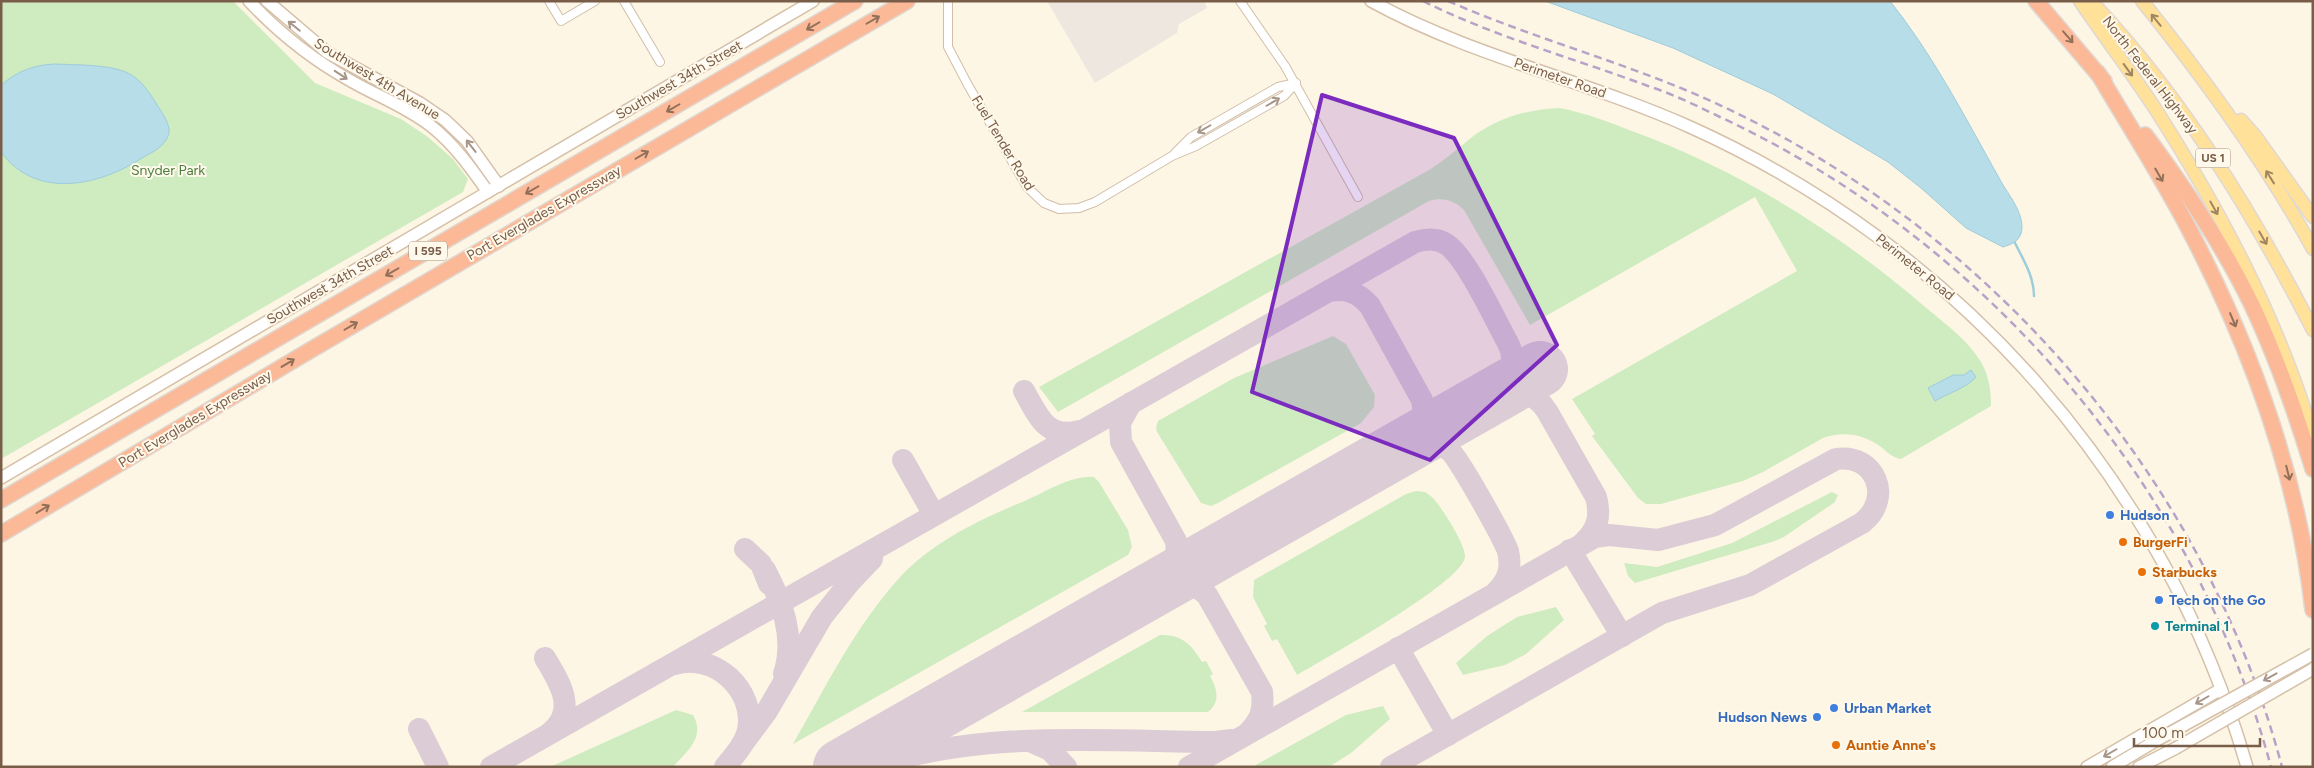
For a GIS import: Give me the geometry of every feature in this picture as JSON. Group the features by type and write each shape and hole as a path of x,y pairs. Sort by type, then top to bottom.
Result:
{"highway":[{"name":"Port Everglades Expressway","path":"1,500 855,1"},
{"name":"Port Everglades Expressway","path":"1,534 907,1"},
{"path":"2036,1 2098,74 2154,146 2237,277 2264,331 2287,388 2313,469"},
{"path":"2098,74 2189,229 2244,347 2286,464 2300,525 2313,610"}],"main road":[{"path":"2080,1 2164,122 2234,244 2281,348 2313,437"},
{"name":"North Federal Highway","path":"2091,1 2168,94 2222,171 2270,250 2313,330"},
{"name":"US 1","path":"2142,1 2208,86 2257,156 2313,249"},
{"path":"2208,86 2256,137 2313,217"}],"street":[{"name":"Southwest 4th Avenue","path":"249,1 271,24 321,62 350,80 413,113 430,125 466,161 488,192"},
{"name":"Southwest 4th Avenue","path":"267,1 328,53 420,102 445,120 467,141 499,186"},
{"path":"549,1 561,21 595,1"},
{"path":"624,1 660,62"},
{"name":"Southwest 34th Street","path":"1,478 813,1"},
{"name":"Fuel Tender Road","path":"948,1 948,47 1027,187 1044,203 1068,209 1088,206 1172,156 1196,146 1284,96 1296,82"},
{"path":"1240,1 1296,82 1358,198"},
{"name":"Perimeter Road","path":"1371,1 1464,46 1636,105 1720,141 1833,204 1916,265 1963,306 2004,346 2066,419 2136,516 2176,588 2221,689 2247,767"},
{"path":"2112,767 2313,654"},
{"path":"2139,767 2176,748 2313,669"},
{"path":"2087,767 2221,689"}],"highlighted area":[{"path":"1322,95 1454,138 1557,345 1430,460 1252,392"}],"shaded area":[{"path":"1047,1 1204,1 1207,8 1179,24 1177,33 1095,83"}],"green space":[{"name":"Snyder Park","path":"1,1 233,1 315,83 401,119 428,137 453,159 468,179 463,192 1,459"},
{"path":"1560,108 1615,124 1711,164 1786,205 1822,228 1891,279 1962,339 1976,354 1984,367 1991,394 1991,406 1901,459 1867,439 1846,434 1831,436 1823,438 1763,472 1743,481 1661,504 1646,504 1638,498 1592,436 1595,434 1572,399 1797,271 1755,197 1530,325 1464,210 1448,200 1429,201 1058,412 1039,387 1429,170 1487,127 1523,113"},
{"path":"1333,336 1346,344 1375,395 1374,407 1361,423 1218,503 1211,506 1201,503 1157,432 1158,421 1234,378"},
{"path":"1094,477 1099,482 1128,530 1132,547 1128,555 793,744 856,635 885,595 914,563 944,541 977,522 1068,481 1077,478"},
{"path":"1416,491 1425,492 1432,497 1447,517 1462,544 1465,557 1458,569 1418,602 1297,675 1277,639 1272,641 1264,626 1267,624 1253,597 1254,580 1406,494"},
{"path":"1832,492 1838,495 1835,502 1784,537 1772,542 1635,583 1628,576 1624,563 1657,567 1732,543"},
{"path":"1556,607 1564,620 1526,654 1505,665 1463,675 1456,663 1487,636 1517,617"},
{"path":"1160,635 1174,636 1186,642 1202,662 1206,661 1213,674 1210,676 1216,690 1215,704 1208,712 1022,712"},
{"path":"1383,706 1390,719 1351,753 1329,767 1252,767 1346,715"},
{"path":"676,710 693,715 697,730 693,743 673,767 550,767"}],"water":[{"path":"1545,1 1890,1 1934,65 2013,201 2021,220 2022,231 2019,238 2003,247 1966,228 1888,162 1773,94 1673,48"},
{"path":"55,64 107,67 133,76 148,91 165,118 169,133 164,143 125,168 107,176 88,181 68,184 50,182 32,177 15,167 1,152 1,85 26,70"},
{"path":"1971,370 1976,377 1972,381 1935,401 1928,388 1953,375 1964,375"}],"waterway":[{"path":"2015,243 2030,276 2034,296"}],"taxiway":[{"path":"491,767 1415,242 1435,240 1446,244 1462,261 1488,305 1508,343 1512,357 1509,377 1496,394"},
{"path":"1329,291 1341,290 1351,292 1361,297 1370,306 1422,400 1424,412 1421,424 1408,444"},
{"path":"1024,391 1039,417 1051,429 1068,433 1079,431"},
{"path":"1496,394 1511,391 1525,393 1537,399 1547,411 1596,497 1597,522 1592,533 1583,543"},
{"path":"1131,403 1120,423 1121,442 1176,541 1177,549 1172,567 1154,588"},
{"path":"1408,444 1429,442 1439,444 1449,450 1470,482 1508,551 1510,563 1508,573 1497,591"},
{"path":"1189,767 1595,537 1609,535 1658,540 1715,525 1836,459 1850,459 1861,463 1870,470 1876,479 1878,490 1877,502 1872,513 1862,523 1750,585 1662,613 1391,767"},
{"path":"903,460 934,515"},
{"path":"745,549 761,564 769,584"},
{"path":"1570,550 1622,636"},
{"path":"741,746 767,711 822,617 850,582 872,559"},
{"path":"765,570 782,607 788,633 787,660 784,674"},
{"path":"1151,591 1166,585 1180,583 1194,586 1207,595 1262,692 1261,714 1249,732"},
{"path":"1398,648 1448,735"},
{"path":"545,658 556,676 565,705 559,723 551,732"},
{"path":"675,664 690,662 704,664 717,669 739,688 749,715 748,730 739,750 725,767"},
{"path":"419,729 438,767"},
{"path":"870,767 912,755 955,747 998,743 1041,740 1215,742 1232,740"},
{"path":"1032,742 1050,750 1066,767"}],"runway":[{"path":"841,767 1540,369"}],"railway":[{"path":"1423,1 1478,26 1667,93 1720,117 1817,169 1907,231 1991,302 2066,382 2133,469 2190,563 2236,663 2271,767"},
{"path":"1448,1 1517,29 1657,79 1726,108 1823,161 1915,224 1999,296 2076,377 2143,466 2201,561 2247,661 2282,767"}],"place":[{"name":"Hudson","path":"2110,515"},
{"name":"BurgerFi","path":"2123,542"},
{"name":"Starbucks","path":"2142,572"},
{"name":"Tech on the Go","path":"2159,600"},
{"name":"Terminal 1","path":"2155,626"},
{"name":"Urban Market","path":"1834,708"},
{"name":"Hudson News","path":"1817,717"},
{"name":"Auntie Anne's","path":"1836,745"}]}
